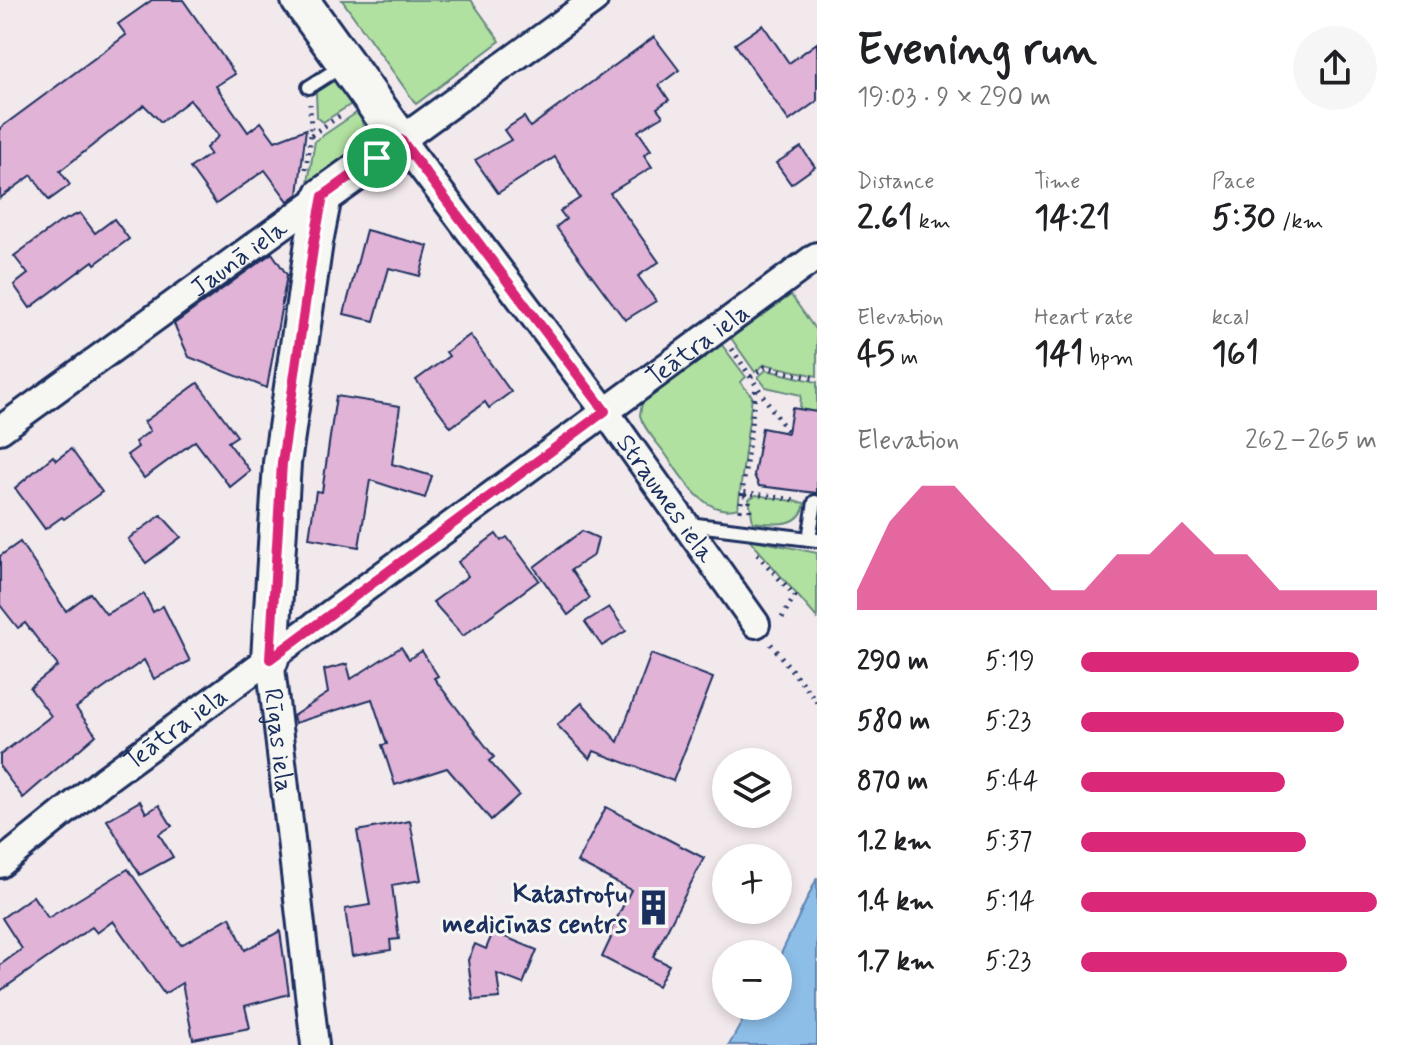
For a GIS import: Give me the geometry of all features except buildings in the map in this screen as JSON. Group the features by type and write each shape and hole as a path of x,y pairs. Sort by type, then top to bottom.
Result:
{"street":[{"name":"Jaunā iela","path":"0,430 594,0"},
{"name":"Straumes iela","path":"310,14 605,411 761,631"},
{"name":"Rīgas iela","path":"315,1045 270,659 282,463 323,196"},
{"name":"Teātra iela","path":"0,864 103,781 817,256"}],"lane":[{"path":"309,87 345,64"},
{"path":"686,523 813,539 815,502"}],"path":[{"path":"727,341 788,433"},
{"path":"751,377 765,367 817,379"},
{"path":"756,386 739,513 729,515 746,541 795,596 773,631 761,631"},
{"path":"742,492 815,502"},
{"path":"742,492 749,500 754,531"},
{"path":"761,631 817,702"}],"green space":[{"path":"342,0 471,0 500,41 416,104"},
{"path":"337,78 353,103 323,122 317,117 316,92"},
{"path":"359,111 366,137 360,149 307,188 315,141"},
{"path":"791,295 817,332 817,376 765,364 755,372 731,338"},
{"path":"722,345 746,377 740,382 752,396 738,508 726,510 714,507 694,492 647,430 640,415 642,403"},
{"path":"766,370 817,382 817,412 800,409 801,395 766,387 758,377"},
{"path":"756,495 805,503 798,517 792,521 777,524 753,522 749,499"},
{"path":"749,539 817,553 817,618"}],"water":[{"path":"817,878 817,1045 729,1045 743,1020 792,1020 792,940 788,940"}],"place":[{"name":"Katastrofu medicīnas centrs","path":"653,908"}],"route":[{"path":"401,140 605,411 270,659 282,463 323,196 377,158 401,140"}]}
